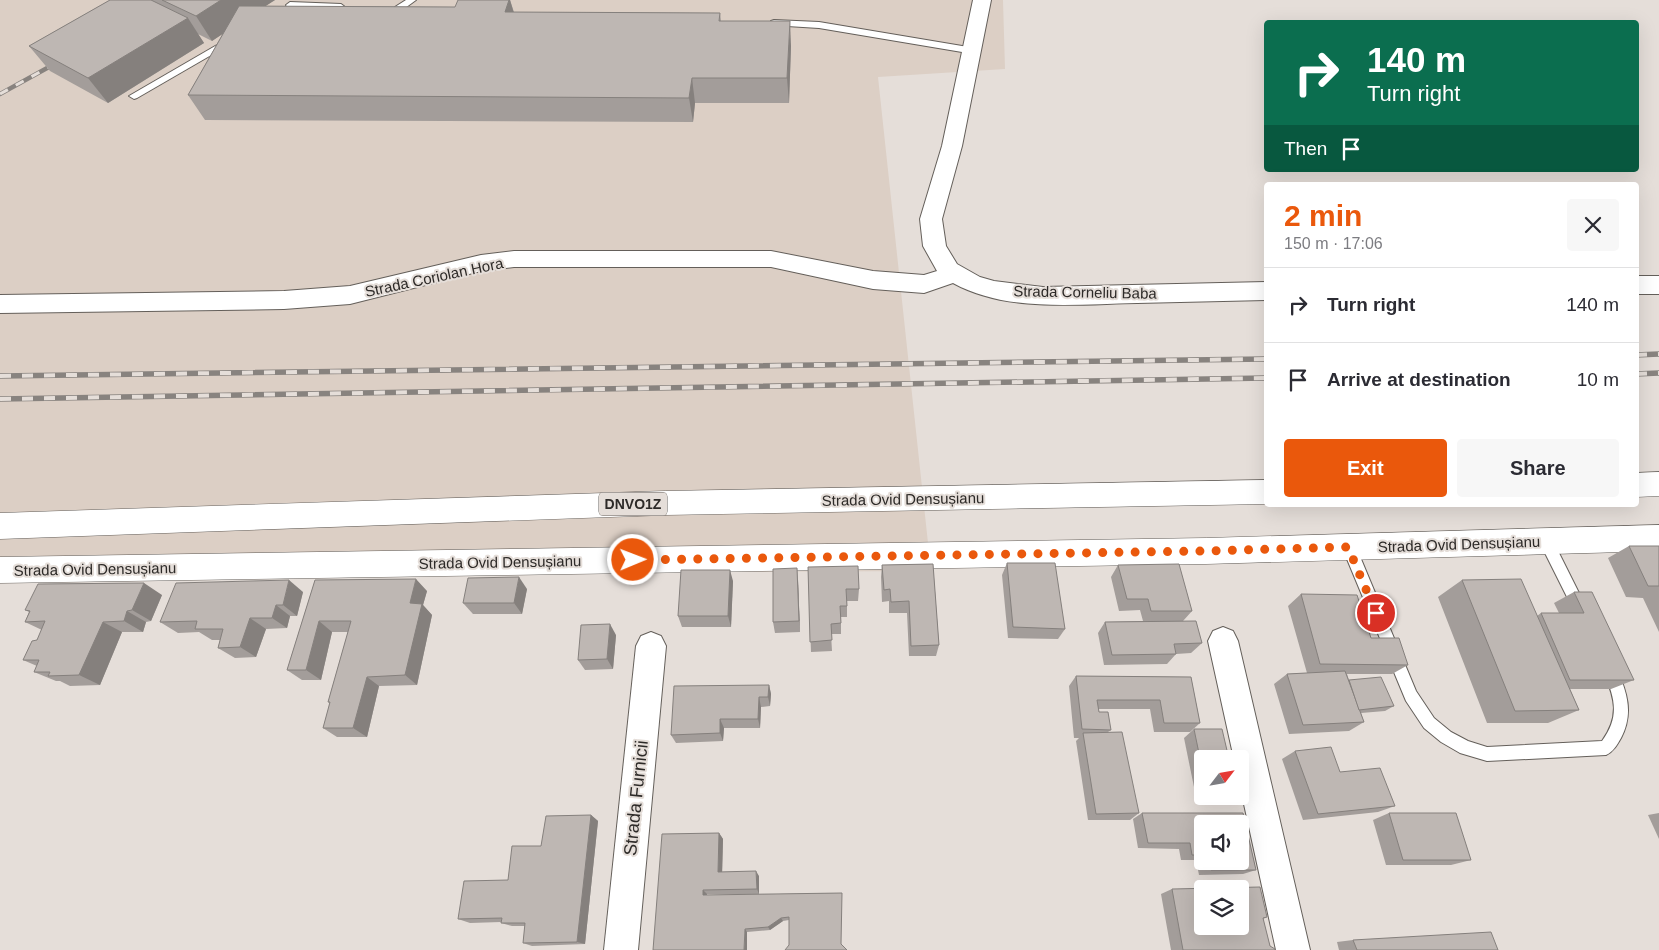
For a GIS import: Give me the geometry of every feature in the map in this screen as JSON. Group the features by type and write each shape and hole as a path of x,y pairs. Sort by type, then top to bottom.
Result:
{"main road":[{"path":"1639,485 1659,484"},
{"name":"Strada Ovid Densușianu","path":"0,526 665,503 1264,492"},
{"name":"Strada Ovid Densușianu","path":"0,570 1206,551 1659,538"}],"street":[{"name":"Strada Corneliu Baba","path":"982,0 974,50 946,170 930,223 933,242 940,259 955,274 983,287 1007,292 1057,295 1264,291"},
{"name":"Strada Coriolan Hora","path":"0,304 284,300 350,295 481,263 514,259 771,259 872,280 924,284 955,274"},
{"path":"1639,285 1659,284"},
{"path":"1223,641 1293,950"},
{"name":"Strada Furnicii","path":"620,950 651,646"}],"lane":[{"path":"300,0 286,8 349,8"},
{"path":"412,0 393,9 418,10"},
{"path":"760,23 819,25 974,50"},
{"path":"134,96 241,34"},
{"path":"1546,541 1585,621"},
{"path":"1348,547 1411,696 1429,723 1465,748 1487,754 1606,748 1617,734 1622,721 1623,706 1616,682 1603,656"}],"shaded area":[{"path":"0,0 1003,0 1005,69 878,77 931,571 0,575"}],"building":[{"path":"110,0 151,0 188,18 88,78 29,46"},
{"path":"162,0 221,0 196,16"},
{"path":"458,0 509,0 505,12 720,13 719,21 790,21 787,78 692,78 689,98 188,95 239,6 455,7"},
{"path":"1629,546 1659,546 1659,586 1648,586"},
{"path":"1007,563 1055,563 1065,629 1013,627"},
{"path":"933,564 939,645 911,646 909,601 891,602 890,589 884,590 882,565"},
{"path":"1179,564 1192,611 1151,611 1148,599 1127,599 1118,565"},
{"path":"858,566 859,589 846,589 847,606 840,606 841,623 831,624 832,640 810,642 808,567"},
{"path":"797,568 799,621 773,622 773,569"},
{"path":"681,570 730,570 728,616 678,616"},
{"path":"519,577 514,603 463,603 468,578"},
{"path":"416,579 410,603 422,604 405,675 367,677 353,728 323,728 330,702 328,702 351,621 319,621 306,670 287,670 315,580"},
{"path":"1521,579 1579,710 1515,711 1462,580"},
{"path":"289,580 283,605 276,605 272,618 250,618 240,647 218,648 223,629 195,629 197,621 160,622 176,583"},
{"path":"144,583 132,610 127,611 124,621 103,622 79,675 48,676 50,672 34,672 39,660 23,660 32,641 37,640 45,621 25,622 30,611 25,610 38,584"},
{"path":"1574,592 1592,592 1634,680 1570,680 1541,613 1584,613"},
{"path":"1301,594 1357,595 1371,638 1399,638 1408,665 1320,664"},
{"path":"1196,621 1202,643 1174,644 1176,654 1112,655 1105,622"},
{"path":"610,624 607,659 578,660 581,625"},
{"path":"1345,671 1364,722 1303,725 1287,674"},
{"path":"1076,676 1191,677 1200,723 1164,723 1160,700 1097,700 1099,712 1108,712 1111,730 1082,729"},
{"path":"1381,677 1394,706 1359,710 1349,680"},
{"path":"769,685 768,697 759,697 758,719 720,719 720,733 671,735 674,686"},
{"path":"1194,729 1222,729 1227,750 1198,750"},
{"path":"1122,732 1139,813 1096,814 1083,733"},
{"path":"1331,747 1340,772 1380,768 1395,806 1318,814 1295,751"},
{"path":"1142,813 1243,813 1243,815 1194,815 1194,855 1192,855 1190,843 1148,843"},
{"path":"1389,813 1456,813 1471,860 1403,860"},
{"path":"591,815 577,942 523,943 525,923 501,923 502,918 458,919 464,881 508,880 512,846 541,846 546,816"},
{"path":"719,833 718,872 756,871 757,889 703,890 703,895 842,893 841,944 847,950 785,950 789,945 789,917 781,918 768,927 745,929 744,950 653,950 662,834"},
{"path":"1249,839 1256,870 1249,870"},
{"path":"1249,887 1260,887 1267,917 1263,918 1270,946 1275,950 1183,950 1172,889 1194,888 1194,935 1249,935"},
{"path":"1491,932 1498,950 1357,950 1353,940"}],"railway":[{"path":"0,94 58,62"},
{"path":"1639,355 1659,354"},
{"path":"0,376 1264,359"},
{"path":"1639,374 1659,373"},
{"path":"0,399 1264,378"}],"route":[{"path":"633,560 1348,547 1376,613"}]}
